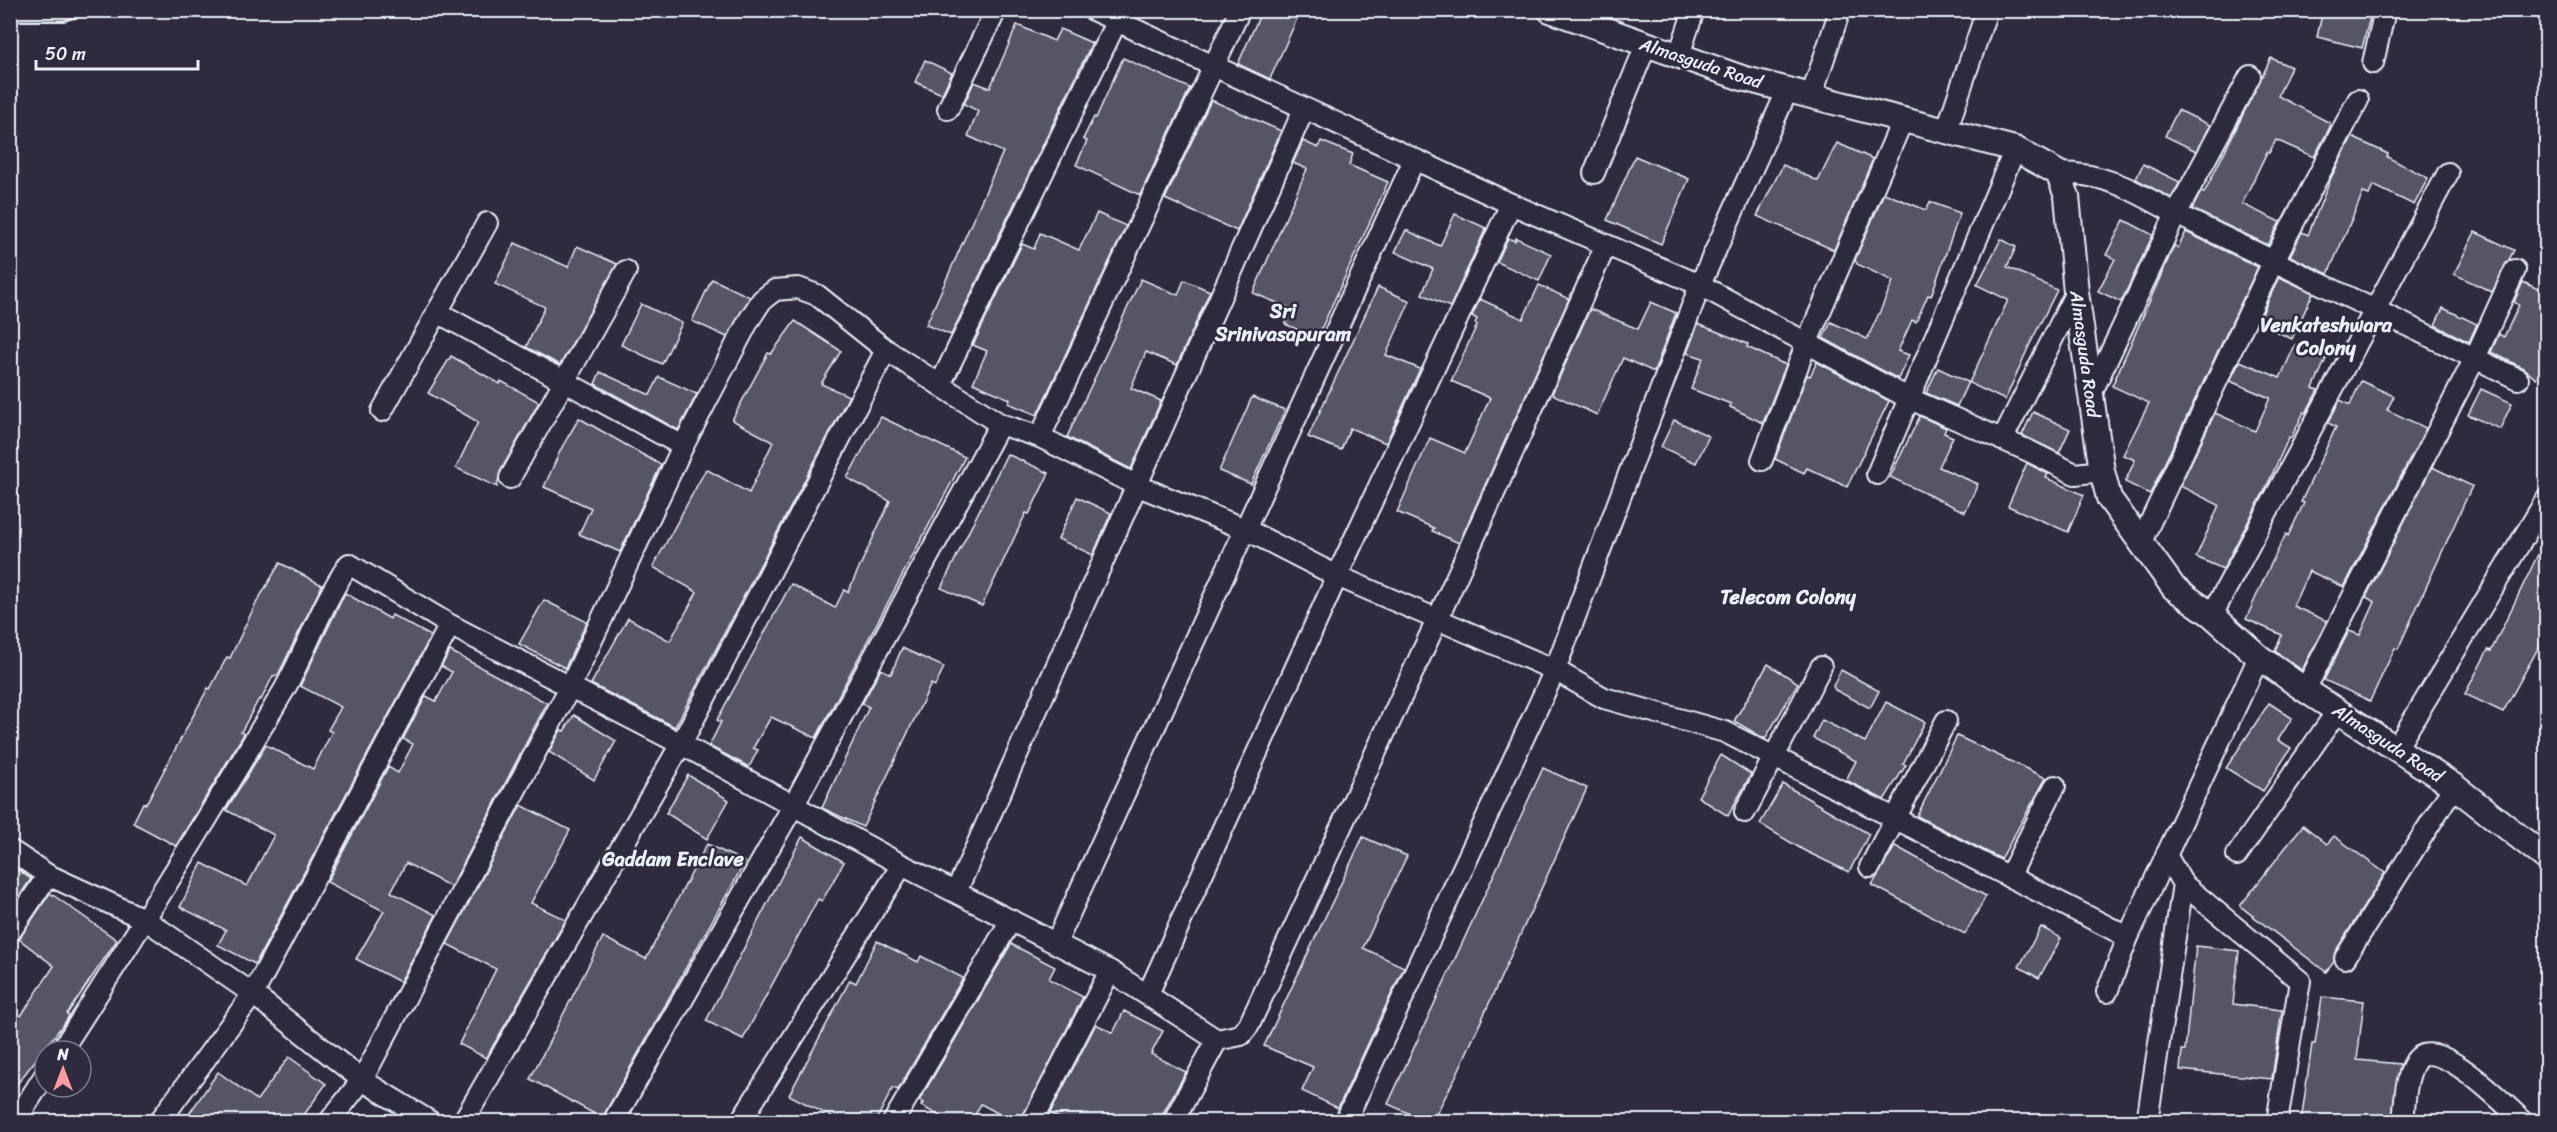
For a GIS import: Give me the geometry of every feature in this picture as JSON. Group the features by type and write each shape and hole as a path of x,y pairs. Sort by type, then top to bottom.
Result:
{"street":[{"path":"948,109 996,10"},
{"path":"1093,10 1119,16 1213,67 1605,247 1700,285 1908,398 2075,474 2102,471"},
{"path":"1040,437 1240,10"},
{"name":"Almasguda Road","path":"1550,10 1742,78 1810,97 1947,129 2015,149 2058,173 2067,196 2076,292 2102,471 2109,498 2140,544 2174,588 2212,615 2259,657 2305,690 2397,747 2454,786 2547,858"},
{"path":"1679,55 1694,10"},
{"path":"1810,97 1840,10"},
{"path":"1947,129 1987,10"},
{"path":"2373,63 2385,10"},
{"path":"940,385 1119,16"},
{"path":"1594,173 1646,45"},
{"path":"2090,396 2176,214 2250,76"},
{"path":"1345,1122 1555,670 1700,285 1788,89"},
{"path":"2140,544 2274,262 2358,100"},
{"path":"956,892 1304,109"},
{"path":"1762,460 1807,342 1903,119"},
{"path":"1877,474 2015,149"},
{"path":"1056,943 1414,160"},
{"path":"2058,173 2085,173 2134,190 2176,214 2518,379"},
{"path":"2212,615 2377,310 2448,173"},
{"path":"1148,994 1337,576 1510,204"},
{"path":"382,411 487,223"},
{"path":"69,1039 146,920 285,687 336,584 349,564 450,625 681,744 902,865 1110,971 1217,1040 1241,1035 1249,1025 1438,618 1605,247"},
{"path":"2305,690 2475,358 2516,270"},
{"path":"510,478 627,271"},
{"path":"329,1122 362,1080 570,687 683,446 749,320 762,300 776,290 798,288 817,296 886,351 1000,424 1040,437 1137,486 1245,529 1337,576 1555,670 1604,698 1725,732 2128,938"},
{"path":"2002,440 2076,292"},
{"path":"437,312 683,446"},
{"path":"463,1122 681,744 886,351"},
{"path":"613,1122 793,806 1000,424"},
{"path":"2397,747 2547,500"},
{"path":"159,1122 254,994 450,625"},
{"path":"2107,993 2128,938 2259,657"},
{"path":"1745,812 1821,667"},
{"path":"2237,855 2338,710"},
{"path":"1870,867 1946,721"},
{"path":"2008,877 2055,786"},
{"path":"2345,958 2454,786"},
{"path":"10,850 48,875 146,920 254,994 362,1080 431,1122"},
{"path":"2166,855 2182,884 2300,981 2277,1122"},
{"path":"740,1122 902,865"},
{"path":"10,932 48,875"},
{"path":"2147,1122 2182,884"},
{"path":"893,1122 1011,920"},
{"path":"1032,1122 1110,971"},
{"path":"1173,1122 1217,1040"},
{"path":"2403,1122 2409,1073 2416,1059 2427,1054 2440,1055 2456,1063 2524,1122"},
{"path":"15,1122 33,1094"}],"lane":[{"path":"10,15 63,15 79,10"}],"building":[{"path":"1262,10 1301,10 1270,79 1238,64"},
{"path":"2323,10 2372,10 2362,48 2317,37"},
{"path":"1017,25 1054,41 1060,29 1092,43 951,335 926,325 1003,152 968,136 978,111 964,104 974,82 990,88"},
{"path":"1123,58 1190,88 1140,195 1076,165 1087,141 1083,139 1094,117 1096,118"},
{"path":"2271,58 2291,67 2278,96 2330,123 2330,127 2314,157 2276,140 2269,153 2267,152 2242,204 2280,222 2268,245 2192,209 2201,192 2204,193"},
{"path":"925,60 952,73 942,94 915,82"},
{"path":"1211,100 1281,131 1237,231 1165,199"},
{"path":"2178,110 2210,125 2196,151 2165,136"},
{"path":"2352,137 2388,154 2387,157 2428,178 2414,205 2373,185 2369,195 2363,193 2328,274 2290,256 2302,232 2308,235 2331,178"},
{"path":"1303,141 1318,148 1321,141 1353,154 1349,165 1388,182 1317,338 1285,324 1292,309 1253,293 1307,169 1293,163"},
{"path":"1837,143 1873,159 1834,250 1757,216 1783,165 1818,181"},
{"path":"1635,156 1689,179 1661,244 1607,220"},
{"path":"2143,164 2180,182 2171,198 2136,179"},
{"path":"1884,193 1926,210 1930,202 1960,213 1931,296 1928,295 1916,322 1912,320 1898,351 1909,355 1898,379 1823,338 1831,322 1867,339 1893,281 1857,264 1855,260"},
{"path":"1097,213 1126,226 1037,415 1008,403 1010,399 973,383 987,351 973,345 1022,244 1034,249 1040,233 1079,250"},
{"path":"1455,214 1486,228 1450,307 1422,294 1433,269 1395,252 1406,230 1440,246"},
{"path":"2124,220 2153,235 2121,302 2098,291 2115,259 2106,255"},
{"path":"2186,232 2258,267 2150,494 2125,482 2135,460 2123,455 2149,403 2112,386 2174,246 2178,248"},
{"path":"2475,232 2514,250 2492,292 2454,274"},
{"path":"1508,238 1515,241 1516,238 1551,254 1539,281 1497,262"},
{"path":"2001,239 2016,247 2007,267 2057,290 2005,400 1969,383 2008,300 1977,285"},
{"path":"515,243 568,267 577,246 617,264 560,365 526,347 545,307 495,284"},
{"path":"2279,277 2313,293 2292,339 2258,323"},
{"path":"712,279 750,297 727,337 692,321"},
{"path":"1141,279 1178,295 1184,280 1210,291 1177,365 1146,352 1131,388 1161,401 1131,469 1067,437"},
{"path":"2523,282 2547,293 2547,356 2536,379 2523,368 2491,352 2499,334 2504,337 2519,305 2514,302"},
{"path":"1539,285 1569,299 1459,543 1432,531 1434,528 1397,512 1430,438 1465,453 1490,398 1451,381 1477,325 1475,323 1477,319 1472,316 1480,299 1523,319"},
{"path":"1378,287 1410,301 1386,355 1420,369 1386,443 1350,428 1341,450 1308,437"},
{"path":"1651,302 1676,313 1654,372 1623,358 1597,415 1552,394 1590,309 1638,329"},
{"path":"641,304 682,323 662,364 621,345"},
{"path":"2443,308 2477,324 2469,342 2435,325"},
{"path":"795,321 841,351 821,384 849,396 675,727 591,684 628,618 670,641 697,592 653,567 706,469 749,493 773,442 732,420 768,353 771,354"},
{"path":"1698,324 1748,344 1747,347 1786,365 1763,423 1730,407 1731,404 1691,389 1703,358 1687,353"},
{"path":"2295,345 2326,359 2313,388 2318,390 2291,438 2289,437 2266,488 2223,569 2196,557 2219,505 2180,486 2215,413 2255,431 2270,398 2230,381 2240,361 2280,378"},
{"path":"451,356 500,384 501,381 539,402 500,472 497,487 456,468 478,422 428,393"},
{"path":"1817,362 1889,401 1847,487 1807,468 1804,473 1775,459 1807,375 1810,376"},
{"path":"1938,368 1968,382 1957,406 1926,393"},
{"path":"600,372 650,395 659,377 697,394 678,430 595,384"},
{"path":"2361,381 2394,396 2387,410 2426,428 2344,587 2309,571 2293,606 2327,621 2302,670 2275,651 2282,635 2246,619 2286,534 2288,536 2304,503 2301,502 2336,427 2328,423 2340,400 2350,405"},
{"path":"2481,389 2512,403 2500,429 2468,415"},
{"path":"1252,397 1285,410 1251,484 1219,471"},
{"path":"2033,412 2070,429 2059,453 2022,435"},
{"path":"1920,416 1946,428 1944,433 1953,437 1939,467 1978,484 1965,512 1890,477"},
{"path":"881,417 965,457 816,738 771,717 753,748 758,750 749,767 709,746 721,722 717,720 791,584 835,608 844,590 848,592 890,501 847,478"},
{"path":"579,418 661,465 620,552 579,534 591,508 544,487 561,449"},
{"path":"1674,420 1709,436 1696,463 1661,447"},
{"path":"1007,454 1049,473 1029,514 1026,513 982,606 941,588"},
{"path":"2027,463 2048,474 2046,478 2084,495 2068,532 2008,506"},
{"path":"2432,467 2472,486 2398,649 2395,648 2370,701 2324,680 2349,631 2360,635 2375,602 2366,597"},
{"path":"1077,497 1111,513 1093,555 1058,539"},
{"path":"2547,536 2547,645 2541,643 2503,712 2465,694 2488,650 2491,651"},
{"path":"280,563 322,585 278,675 273,676 261,700 259,699 241,732 244,734 176,846 133,823 143,803 146,804 208,688 210,689 227,657 230,658 255,605"},
{"path":"345,593 390,619 392,615 431,636 255,964 218,945 226,930 180,907 202,863 247,886 274,835 226,810 266,745 313,769 332,732 328,730 341,707 300,686"},
{"path":"544,600 587,622 565,668 519,644"},
{"path":"902,648 944,667 935,686 931,684 863,827 822,808 869,707 862,704 881,669 891,674"},
{"path":"450,651 547,703 451,887 406,863 391,892 436,915 400,982 356,959 384,911 327,882 388,767 398,773 413,744 403,739 426,696 436,701 452,672 441,666"},
{"path":"1768,664 1798,683 1765,739 1734,721"},
{"path":"1841,670 1879,691 1870,708 1835,690 1833,686"},
{"path":"1886,702 1925,722 1903,764 1906,765 1884,800 1846,780 1856,761 1813,738 1822,720 1865,742"},
{"path":"2269,703 2292,718 2278,740 2291,748 2263,791 2226,768"},
{"path":"574,715 616,741 594,780 549,752 561,730 564,731"},
{"path":"1957,736 2046,778 2001,859 1917,816"},
{"path":"1721,755 1751,774 1728,816 1698,797"},
{"path":"1543,768 1587,788 1456,1076 1432,1122 1428,1122 1388,1104"},
{"path":"688,775 729,800 707,839 666,813"},
{"path":"1783,784 1869,834 1849,872 1805,851 1760,824"},
{"path":"521,805 570,830 531,903 566,920 486,1058 459,1044 496,969 447,944"},
{"path":"2303,825 2327,844 2334,836 2385,873 2335,952 2334,962 2326,972 2240,906"},
{"path":"802,837 844,862 822,901 818,899 743,1039 706,1021"},
{"path":"1363,837 1407,856 1363,948 1404,967 1338,1108 1302,1091 1313,1067 1264,1046"},
{"path":"707,844 745,862 602,1118 530,1079 603,937 646,959"},
{"path":"1895,846 1986,896 1965,934 1872,885"},
{"path":"10,865 31,879 10,910"},
{"path":"50,893 117,940 67,1014 69,1016 66,1021 52,1039 33,1039 33,1063 10,1093 10,1008 21,1016 54,966 19,939"},
{"path":"2041,927 2061,938 2039,978 2019,967"},
{"path":"877,941 918,962 921,956 963,978 898,1090 893,1088 875,1122 829,1122 832,1117 789,1095 850,980 856,983"},
{"path":"1011,944 1055,967 1049,979 1083,997 1020,1122 1014,1122 981,1104 971,1122 951,1122 921,1106 923,1103 919,1101"},
{"path":"2196,946 2239,951 2233,1004 2282,1010 2272,1079 2180,1070 2182,1050 2185,1050"},
{"path":"2322,997 2364,1001 2357,1060 2400,1064 2391,1122 2301,1122 2312,1044 2315,1044"},
{"path":"1124,1011 1163,1031 1151,1054 1186,1072 1158,1122 1067,1122 1050,1113 1096,1024 1113,1033"},
{"path":"289,1057 326,1084 299,1122 199,1122 189,1114 218,1072 257,1100"}],"district":[{"name":"Sri Srinivasapuram","path":"1283,322"},
{"name":"Venkateshwara Colony","path":"2326,336"},
{"name":"Telecom Colony","path":"1788,597"},
{"name":"Gaddam Enclave","path":"673,859"}]}
